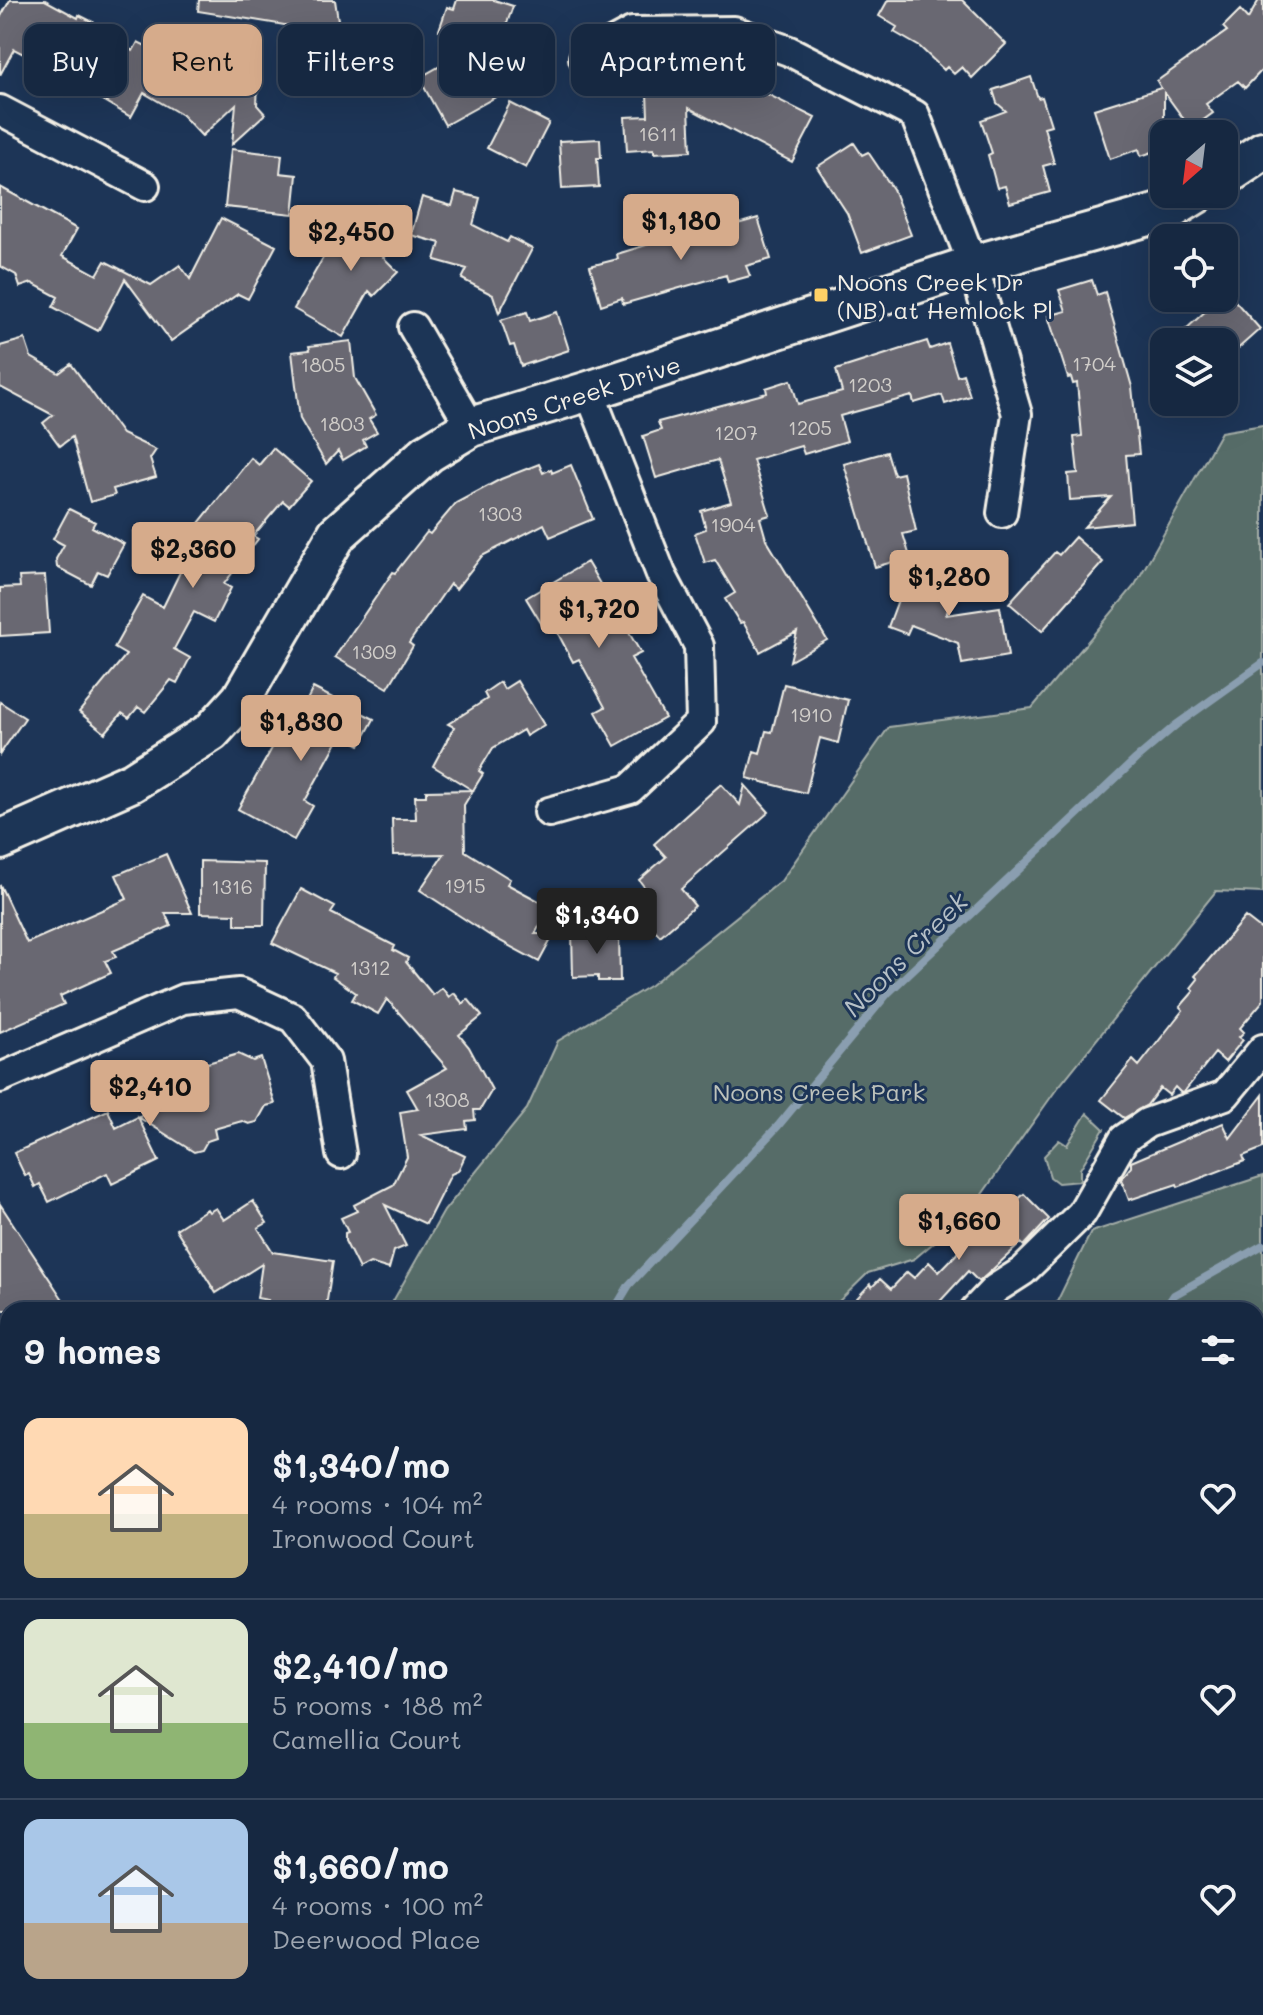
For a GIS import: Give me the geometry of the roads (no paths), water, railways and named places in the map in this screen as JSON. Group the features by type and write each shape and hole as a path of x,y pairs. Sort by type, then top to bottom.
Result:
{"street":[{"path":"775,46 915,115 973,265 1017,414 1002,513"},
{"path":"0,110 145,186"},
{"path":"1238,169 1262,154"},
{"name":"Noons Creek Drive","path":"0,840 132,782 211,732 241,699 337,534 428,453 471,427 973,265 1173,208"},
{"path":"413,327 471,427"},
{"path":"549,812 630,789 701,722 699,646 661,574 589,391"},
{"path":"0,1078 183,999 239,993 293,1018 326,1061 341,1154"},
{"path":"983,1302 995,1289 1023,1271 1082,1213 1124,1139 1147,1123 1225,1095 1263,1049"}],"waterway":[{"name":"Noons Creek","path":"619,1302 629,1285 778,1126 888,993 1136,759 1176,725 1263,663"},
{"path":"1169,1302 1174,1295 1263,1245"}],"place":[{"name":"Noons Creek Dr (NB) at Hemlock Pl","path":"821,295"}],"park label":[{"name":"Noons Creek Park","path":"819,1091"}]}
